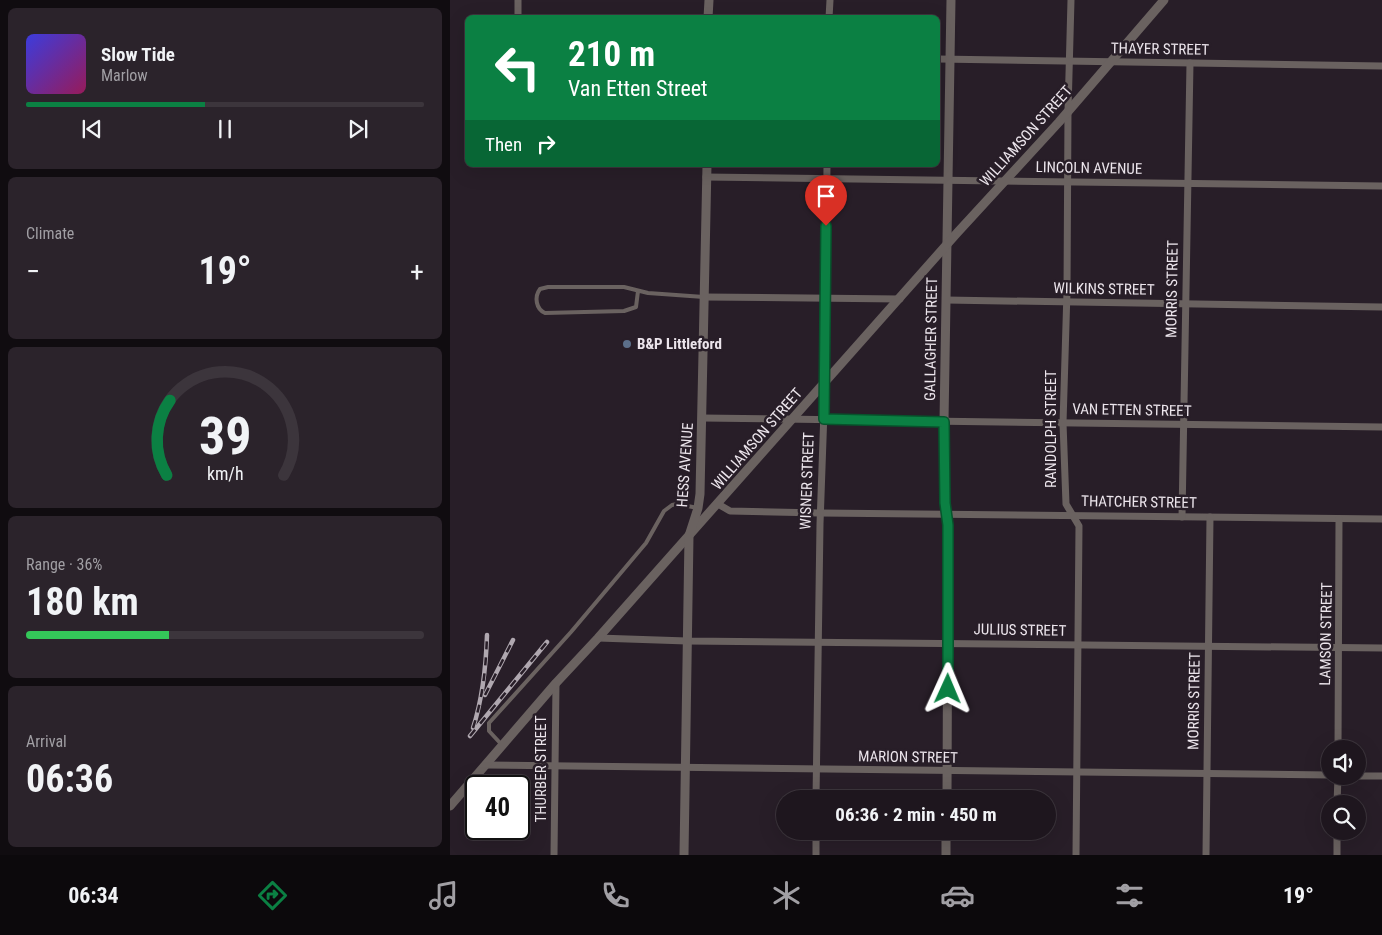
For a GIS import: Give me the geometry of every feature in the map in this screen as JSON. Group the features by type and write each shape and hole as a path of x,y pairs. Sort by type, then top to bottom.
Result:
{"street":[{"path":"518,0 518,15"},
{"path":"708,15 709,0"},
{"path":"829,15 830,0"},
{"name":"GALLAGHER STREET","path":"946,790 948,525 946,514 944,422 951,0"},
{"name":"RANDOLPH STREET","path":"1071,0 1063,423 1066,504 1079,526 1076,855"},
{"name":"WILLIAMSON STREET","path":"450,806 556,683 1005,182 1164,0"},
{"name":"THAYER STREET","path":"940,59 1382,66"},
{"name":"MORRIS STREET","path":"1182,516 1190,63"},
{"name":"HESS AVENUE","path":"684,855 689,536 698,508 700,494 707,167"},
{"name":"WISNER STREET","path":"816,790 820,514 825,383 824,298 827,167"},
{"name":"LINCOLN AVENUE","path":"706,177 1382,186"},
{"path":"704,297 900,299"},
{"name":"WILKINS STREET","path":"946,300 1382,307"},
{"name":"VAN ETTEN STREET","path":"702,418 1382,428"},
{"name":"THATCHER STREET","path":"718,504 730,511 820,514 1382,519"},
{"name":"MORRIS STREET","path":"1206,855 1210,517"},
{"name":"LAMSON STREET","path":"1338,740 1339,519"},
{"name":"JULIUS STREET","path":"598,638 687,641 1382,648"},
{"name":"THURBER STREET","path":"554,855 556,683"},
{"name":"MARION STREET","path":"486,765 686,769 1321,775"},
{"path":"1366,776 1382,776"},
{"path":"816,840 816,855"},
{"path":"946,840 946,855"},
{"path":"1337,840 1337,855"}],"lane":[{"path":"638,291 636,307 624,311 545,313 538,308 536,300 540,290 548,287 624,287 638,291 704,297"},
{"path":"502,746 489,731 489,723 571,632 646,544 664,511 677,504 698,508"}],"railway":[{"path":"473,728 483,682 487,635"},
{"path":"485,695 513,640"},
{"path":"470,736 547,642"}],"place":[{"name":"B&P Littleford","path":"627,344"}],"route":[{"path":"826,226 824,419 944,422 945,503 948,525 948,689"}]}
